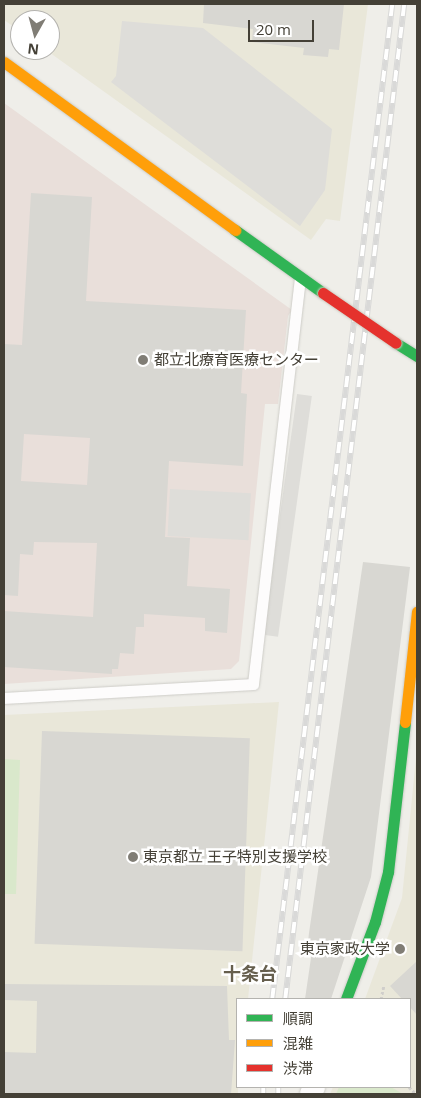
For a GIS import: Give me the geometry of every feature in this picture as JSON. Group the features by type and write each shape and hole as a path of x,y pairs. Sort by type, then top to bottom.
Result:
{"street":[{"path":"4,62 323,293 417,356"},
{"path":"346,998 375,922 388,872 417,612"}],"lane":[{"path":"4,698 253,684 301,277"}],"path":[{"path":"381,998 384,985"}],"shaded area":[{"path":"4,4 368,4 340,221 326,219 311,240 60,60 60,10 10,10 10,24 4,20"},
{"path":"122,21 203,28 332,129 325,190 300,226 111,82 116,76"},
{"name":"都立北療育医療センター","path":"4,103 292,310 288,316 278,404 265,404 239,661 231,669 4,684"},
{"path":"297,394 312,396 278,637 263,635"},
{"path":"170,489 251,493 248,540 168,536"},
{"name":"東京都立 王子特別支援学校","path":"279,702 248,998 236,998 236,1088 238,1088 238,1094 4,1094 4,715"},
{"name":"東京家政大学","path":"417,748 417,1094 330,1094 333,1088 411,1088 411,998 365,998 402,898"}],"green space":[{"path":"4,759 20,760 16,894 4,894"},
{"path":"339,1088 393,1088 403,1094 336,1094"}],"building":[{"path":"204,4 344,4 339,50 329,49 328,57 303,55 304,48 252,42 253,29 203,23"},
{"path":"31,193 92,197 86,301 246,310 241,393 247,394 243,466 169,461 165,537 190,538 187,586 230,589 227,633 205,631 205,618 144,614 144,627 136,627 134,654 120,653 118,669 112,669 112,674 4,667 4,611 93,617 97,543 34,542 33,555 20,554 18,596 4,595 4,344 22,345","holes":["24,434 90,438 87,485 21,481"]},
{"path":"363,562 410,567 371,877 331,998 305,998 312,951 307,951"},
{"path":"42,731 250,738 242,951 35,944"},
{"path":"417,961 417,1015 411,1008 411,998 401,998 390,986"},
{"path":"4,984 227,986 229,1040 235,1040 231,1094 4,1094 4,1052 36,1053 37,1001 4,1000"}],"railway":[{"path":"272,998 392,4"},
{"path":"285,998 404,4"},
{"path":"263,1088 263,1094"},
{"path":"278,1088 278,1094"}],"traffic: fast":[{"path":"235,230 323,293"},
{"path":"396,343 417,356"},
{"path":"346,998 375,922 388,872 405,722"}],"traffic: slow":[{"path":"4,62 235,230"},
{"path":"405,722 417,612"}],"traffic: jam":[{"path":"323,293 396,343"}],"place":[{"name":"都立北療育医療センター","path":"143,360"},
{"name":"東京都立 王子特別支援学校","path":"133,857"},
{"name":"東京家政大学","path":"400,949"}],"district":[{"name":"十条台","path":"250,973"}]}
